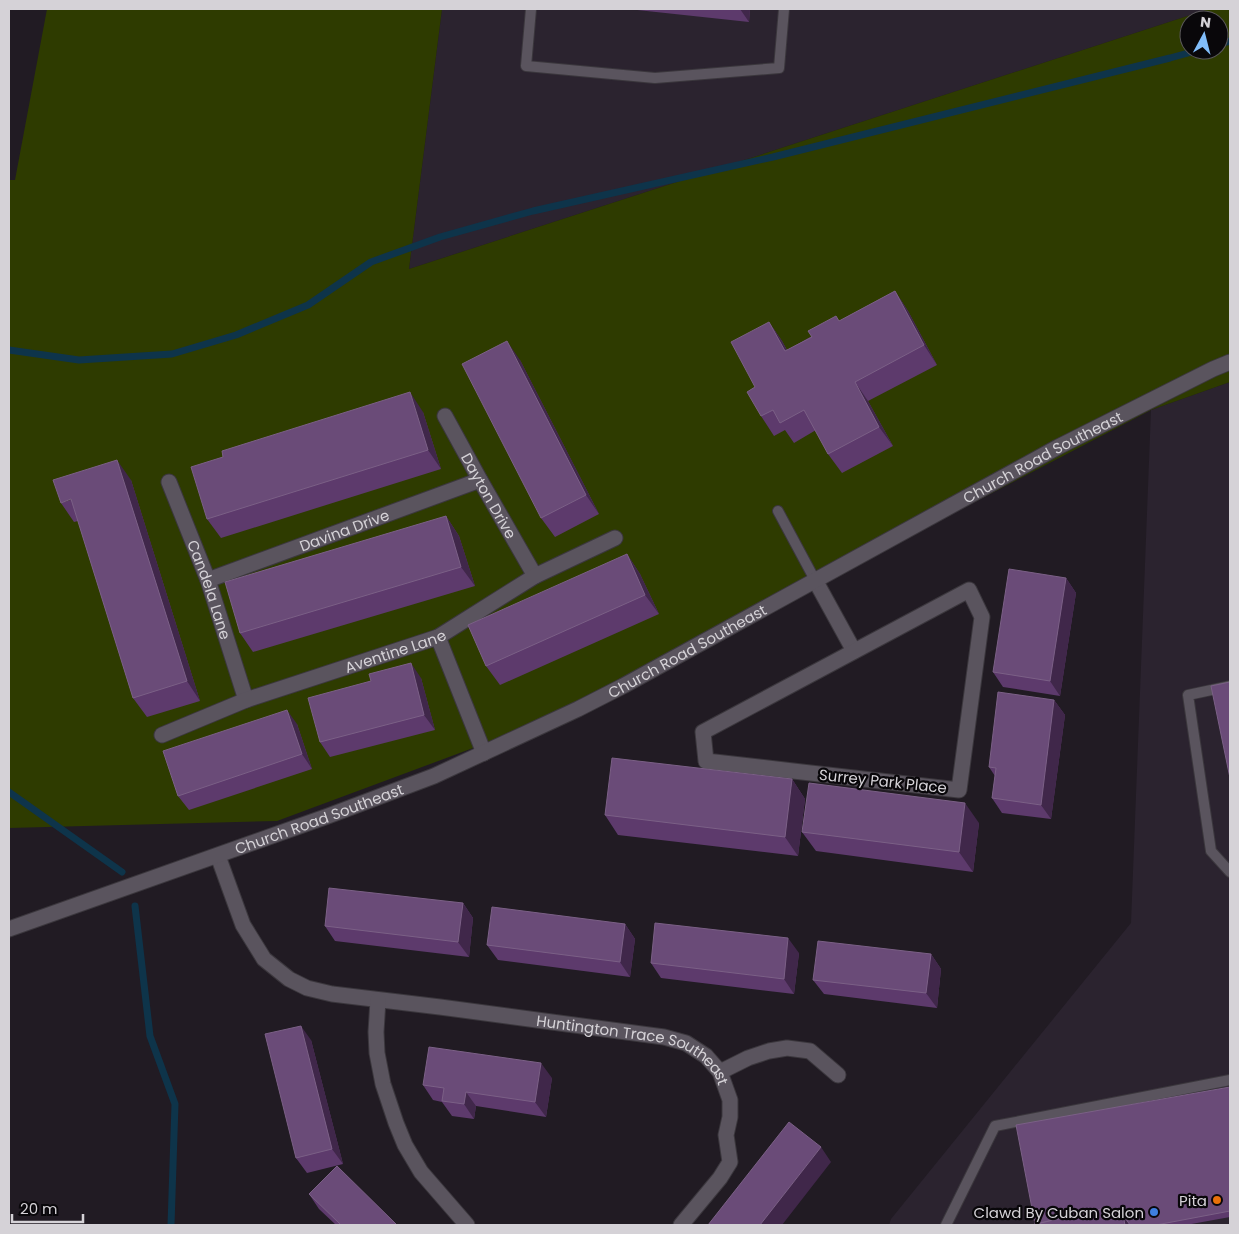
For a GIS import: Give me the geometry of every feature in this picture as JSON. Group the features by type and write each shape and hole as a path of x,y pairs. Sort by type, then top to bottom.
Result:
{"street":[{"name":"Church Road Southeast","path":"9,930 218,856 434,776 484,753 623,686 1058,447 1230,362"},
{"name":"Dayton Drive","path":"445,416 535,576"},
{"name":"Davina Drive","path":"208,580 480,480"},
{"name":"Candela Lane","path":"168,482 208,580 246,700"},
{"name":"Aventine Lane","path":"162,735 246,700 438,637 535,576 615,538"},
{"path":"815,580 854,651"},
{"name":"Surrey Park Place","path":"969,590 982,617 959,790 706,761 703,732 854,651 969,590"},
{"path":"438,637 484,753"},
{"name":"Huntington Trace Southeast","path":"218,856 243,925 264,959 289,979 307,988 332,994 664,1036 686,1043 706,1056 720,1072 730,1100 730,1117 726,1135 730,1162 720,1178 681,1225"},
{"path":"378,1000 377,1053 396,1123 405,1145 421,1172 467,1225"},
{"path":"720,1072 748,1058 769,1051 787,1048 810,1051 838,1075"}],"lane":[{"path":"531,9 526,66 655,78 779,68 784,9"},
{"path":"778,511 815,580"},
{"path":"1230,686 1188,695 1211,851 1230,872"},
{"path":"946,1225 994,1126 1230,1080"}],"shaded area":[{"path":"442,9 1209,9 1179,10 1179,19 409,269"},
{"path":"1230,382 1230,1225 889,1225 891,1219 1131,923 1151,410"}],"green space":[{"path":"47,9 442,9 409,269 1179,19 1179,60 1229,60 1229,10 1206,10 1230,9 1230,382 1151,410 578,709 277,821 9,828 9,180 15,180"}],"building":[{"path":"895,291 924,345 855,382 879,427 828,454 804,410 780,423 773,410 761,416 747,392 755,387 731,342 769,322 785,351 812,337 808,331 836,316 839,321"},
{"path":"507,341 586,495 541,518 462,364"},
{"path":"410,392 428,450 207,519 191,467 223,457 222,451"},
{"path":"117,460 187,681 133,698 71,499 61,503 53,480"},
{"path":"446,516 461,567 240,633 225,582"},
{"path":"627,554 645,595 486,666 468,625"},
{"path":"1009,569 1066,578 1050,681 993,672"},
{"path":"411,663 424,715 320,742 308,698 371,681 369,674"},
{"path":"1230,682 1230,778 1211,686"},
{"path":"998,692 1054,700 1041,805 992,798 996,768 989,767"},
{"path":"287,710 302,754 178,796 163,751"},
{"path":"612,758 792,779 785,837 605,815"},
{"path":"809,783 965,803 959,852 802,832"},
{"path":"329,888 463,903 458,942 325,926"},
{"path":"492,907 625,924 620,962 487,945"},
{"path":"655,923 788,938 784,979 651,963"},
{"path":"818,941 931,954 926,993 813,980"},
{"path":"301,1026 332,1149 296,1158 265,1034"},
{"path":"429,1047 541,1063 535,1102 466,1092 464,1104 442,1101 444,1088 423,1085"},
{"path":"1230,1087 1230,1211 1156,1225 1130,1225 1123,1215 1110,1207 1035,1224 1016,1125"},
{"path":"789,1122 821,1147 760,1225 708,1225"},
{"path":"337,1166 397,1225 341,1225 309,1194"},
{"path":"1110,1207 1123,1215 1125,1225 1032,1225"}],"waterway":[{"path":"9,350 79,360 172,354 236,335 308,305 371,262 440,237 533,211 773,157 1179,56"},
{"path":"9,792 122,872"},
{"path":"135,906 150,1036 175,1104 171,1225"}],"place":[{"name":"Pita","path":"1217,1200"},
{"name":"Clawd By Cuban Salon","path":"1154,1212"}]}
